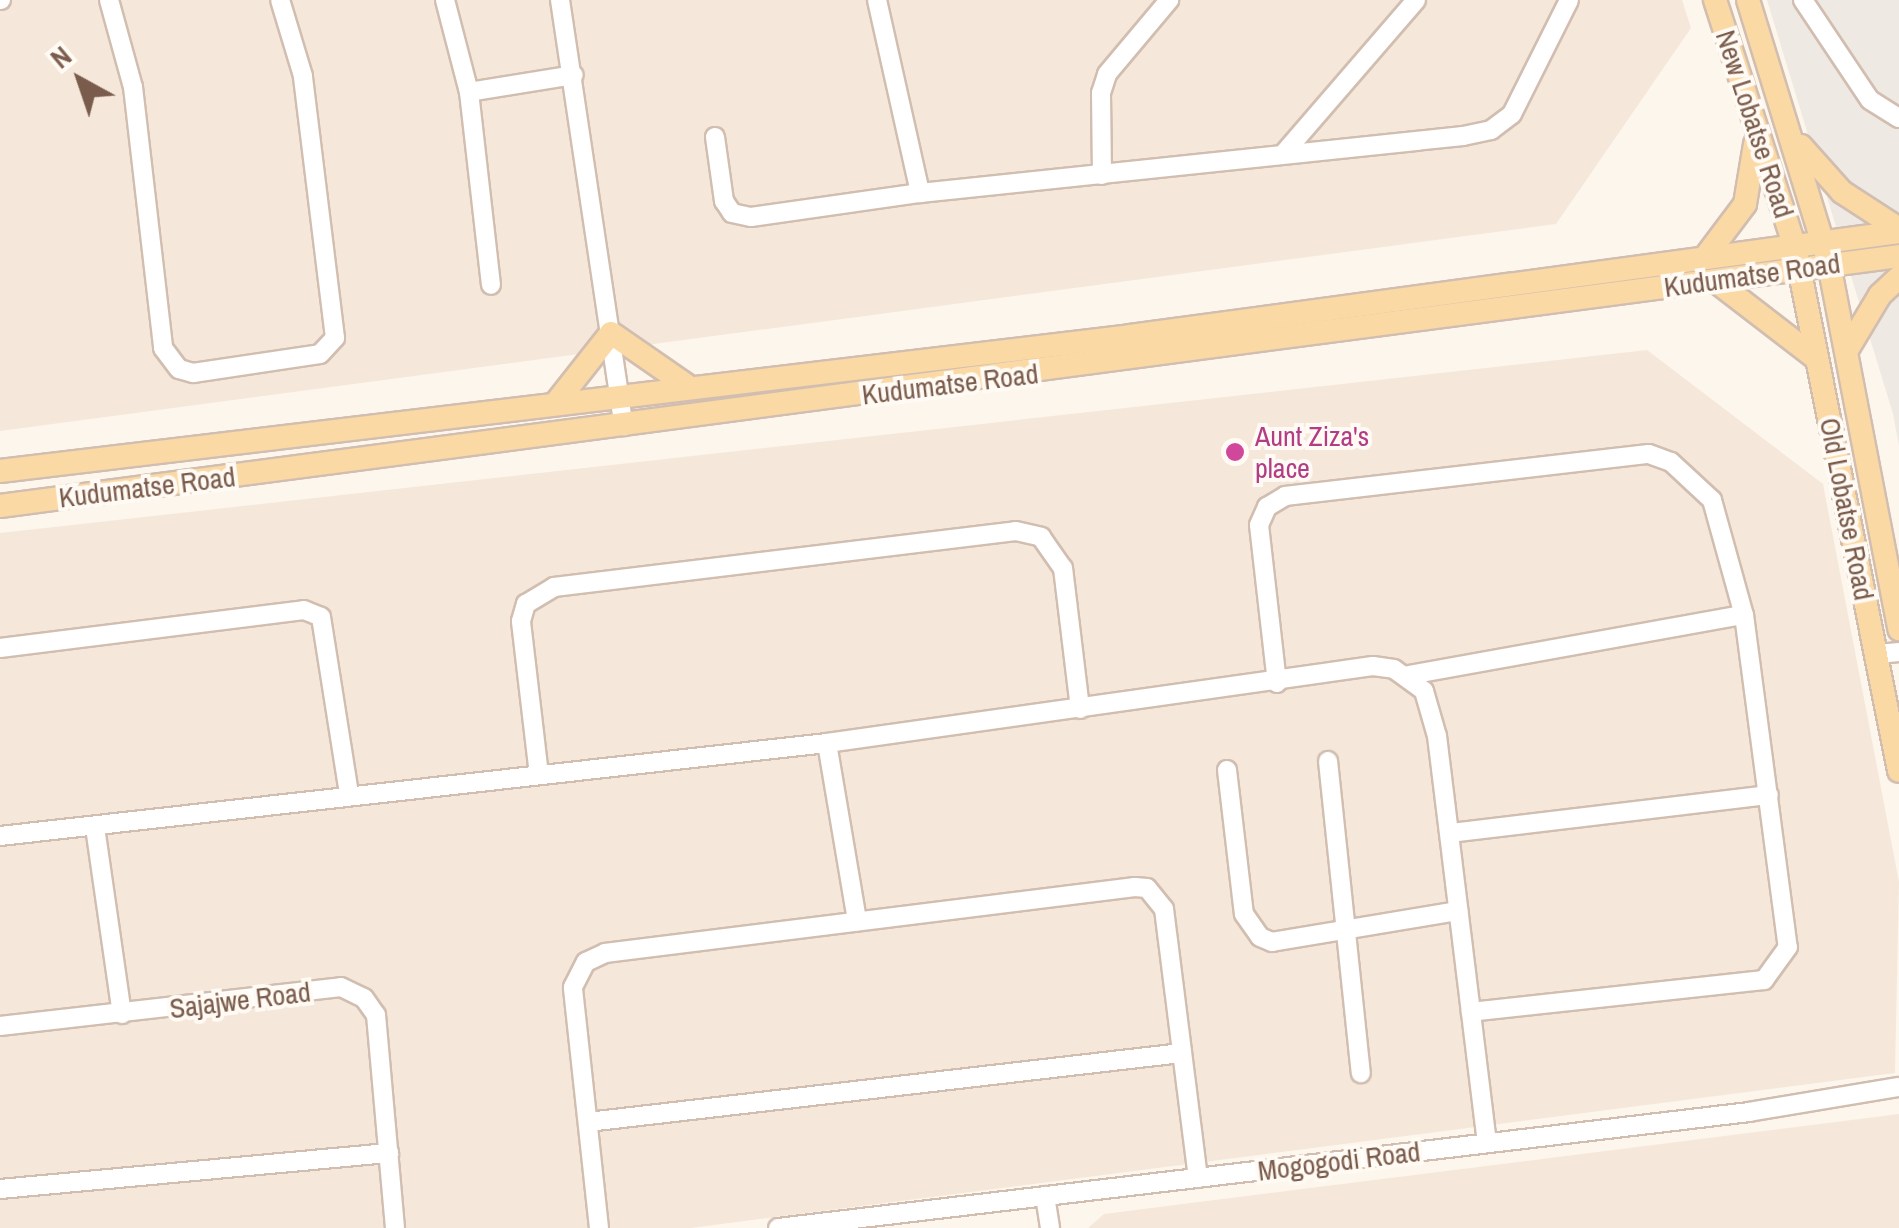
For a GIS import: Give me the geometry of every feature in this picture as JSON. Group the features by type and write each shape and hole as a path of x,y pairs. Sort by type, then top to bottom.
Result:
{"main road":[{"name":"New Lobatse Road","path":"1715,0 1796,258"},
{"path":"1748,0 1826,253 1898,615"},
{"path":"1706,256 1745,204 1755,127"},
{"path":"1792,136 1842,192 1899,231"},
{"name":"Kudumatse Road","path":"0,506 1717,282 1899,231"},
{"name":"Kudumatse Road","path":"1826,253 1899,256"},
{"name":"Kudumatse Road","path":"0,471 686,386 1130,336 1706,256 1796,258"},
{"name":"Old Lobatse Road","path":"1796,258 1888,653 1899,770"},
{"path":"1847,350 1874,304 1899,277"},
{"path":"1717,282 1817,359"},
{"path":"554,404 612,333 686,386"}],"street":[{"path":"109,0 133,87 163,348 179,369 193,374 320,354 334,338 302,76 280,0"},
{"path":"445,0 469,92 491,286"},
{"path":"560,0 624,426"},
{"path":"877,0 920,193"},
{"path":"1102,175 1101,93 1107,74 1169,0"},
{"path":"1284,153 1416,0"},
{"path":"715,138 724,201 732,213 750,218 920,193 1492,130 1512,114 1569,0"},
{"path":"1803,0 1870,100 1899,118"},
{"path":"469,92 574,76"},
{"path":"1277,683 1259,525 1267,507 1285,496 1649,454 1671,462 1712,500 1744,615 1788,948 1764,980 1471,1012"},
{"path":"539,775 521,621 537,592 573,584 1016,531 1041,537 1062,568 1080,709"},
{"path":"0,648 304,610 321,617 349,794"},
{"path":"0,836 826,743 1277,683 1373,666 1409,675 1744,615"},
{"path":"1409,675 1424,691 1434,722 1487,1144"},
{"path":"826,743 858,921"},
{"path":"1328,761 1361,1073"},
{"path":"1227,770 1251,926 1272,942 1458,911"},
{"path":"1450,833 1769,795"},
{"path":"95,827 122,1014"},
{"path":"599,1228 574,986 586,962 605,953 1147,888 1164,910 1198,1178"},
{"name":"Sajajwe Road","path":"0,1026 341,987 364,998 376,1015 396,1228"},
{"path":"588,1122 1182,1053"},
{"name":"Mogogodi Road","path":"778,1228 1487,1144 1899,1088"},
{"path":"0,1189 389,1153"},
{"path":"1046,1196 1050,1228"}],"shaded area":[{"path":"0,0 1682,0 1691,28 1556,224 0,431"},
{"path":"1767,0 1899,0 1899,446 1893,414"},
{"path":"1647,350 1823,484 1899,882 1895,1073 691,1228 0,1228 0,533"},
{"path":"1899,1114 1899,1228 1088,1228 1104,1214"}],"place":[{"name":"Aunt Ziza's place","path":"1235,452"}]}
